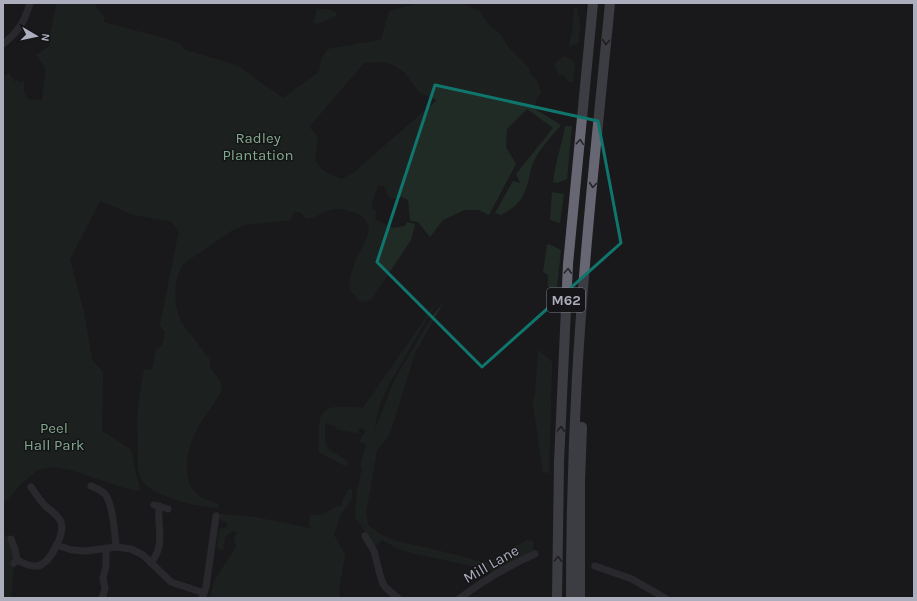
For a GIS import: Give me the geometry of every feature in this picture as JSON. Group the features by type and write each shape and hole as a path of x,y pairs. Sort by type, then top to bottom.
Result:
{"highway":[{"name":"M62","path":"557,598 559,462 568,264 593,3"},
{"name":"M62","path":"571,598 577,376 585,269 610,3"},
{"path":"580,598 580,480 585,269"}],"street":[{"path":"3,44 15,34 22,25 30,3"},
{"path":"11,539 15,549 15,562 31,566 42,565 50,557 56,545 61,529 60,521 55,514 42,503 31,486"},
{"path":"91,486 104,493 108,499 116,547"},
{"path":"151,563 159,550 160,538 157,506 168,508"},
{"path":"56,545 72,550 86,551 116,547 138,551 171,582 203,595 216,519 223,523"},
{"path":"364,536 374,551 386,588 398,598"},
{"path":"102,598 105,589 103,578 106,566 106,548"},
{"name":"Mill Lane","path":"460,598 478,584 535,554"},
{"path":"595,566 632,579 665,598"}],"highlighted area":[{"path":"435,85 598,121 621,243 482,367 377,262"}],"green space":[{"path":"57,3 97,3 96,7 105,18 103,22 167,39 180,44 185,50 236,65 283,98 319,72 321,60 328,49 381,40 389,11 427,3 461,3 479,11 488,24 501,35 508,47 529,68 530,74 537,80 541,92 535,103 535,109 561,125 543,146 533,162 523,196 514,207 501,215 495,213 513,181 520,183 516,174 553,128 527,109 507,129 506,147 516,164 489,215 478,210 465,210 443,220 430,237 418,222 410,221 408,200 402,197 390,199 384,186 378,185 371,206 376,212 375,219 393,228 405,226 407,222 415,224 411,240 371,300 361,302 349,289 353,268 366,241 369,230 365,219 355,212 348,210 331,209 310,218 306,218 300,212 293,212 291,220 244,225 231,231 183,264 177,278 175,293 178,315 181,322 210,360 210,368 220,381 222,389 192,438 188,456 187,474 189,483 193,490 199,496 219,504 218,508 199,506 175,500 153,490 145,484 138,471 138,405 144,370 152,369 156,350 162,346 165,332 160,325 179,231 170,221 134,215 100,201 70,259 84,312 92,360 103,372 102,431 131,450 140,491 125,488 71,470 54,467 37,470 20,485 3,504 3,77 9,73 15,82 18,79 20,83 24,80 24,92 28,99 42,101 46,69 36,55 50,46 51,31","holes":["382,62 394,65 405,73 420,93 437,100 352,174 341,179 322,170 315,160 318,137 309,127 364,63"]},
{"path":"578,7 577,14 580,18 579,42 569,46 574,8"},
{"path":"317,9 328,9 336,13 336,16 317,24 314,22"},
{"path":"564,56 575,62 573,82 569,82 564,75 560,75 555,67 555,64"},
{"path":"565,126 572,126 567,179 557,183 553,182"},
{"path":"552,192 564,194 560,223 550,220"},
{"path":"549,244 561,250 557,287 548,287 548,275 543,272 547,245"},
{"path":"436,303 388,386 379,406 374,432 394,381 433,315 443,303 415,353 391,430 387,438 377,450 366,513 368,525 380,534 392,540 486,562 493,560 527,540 533,541 534,553 493,575 491,570 411,553 399,549 382,540 375,546 355,517 357,494 362,468 360,468 366,444 359,442 366,430 359,428 358,433 338,430 334,425 325,424 325,441 328,449 346,460 348,464 346,466 319,452 319,427 320,419 323,413 329,409 337,407 363,408"},
{"path":"538,350 552,362 549,473 543,472 533,403"},
{"path":"349,489 352,490 352,498 340,516 334,535 345,555 339,590 340,598 210,598 215,579 237,544 234,543 237,532 233,531 225,536 223,550 217,547 219,530 222,528 227,528 227,522 222,521 219,518 220,514 254,517 313,529 309,525 310,515 322,515 338,506 342,506 343,499"},
{"path":"3,533 10,539 15,553 11,598 3,598"}],"park label":[{"name":"Radley Plantation","path":"258,146"},
{"name":"Peel Hall Park","path":"54,436"}]}
